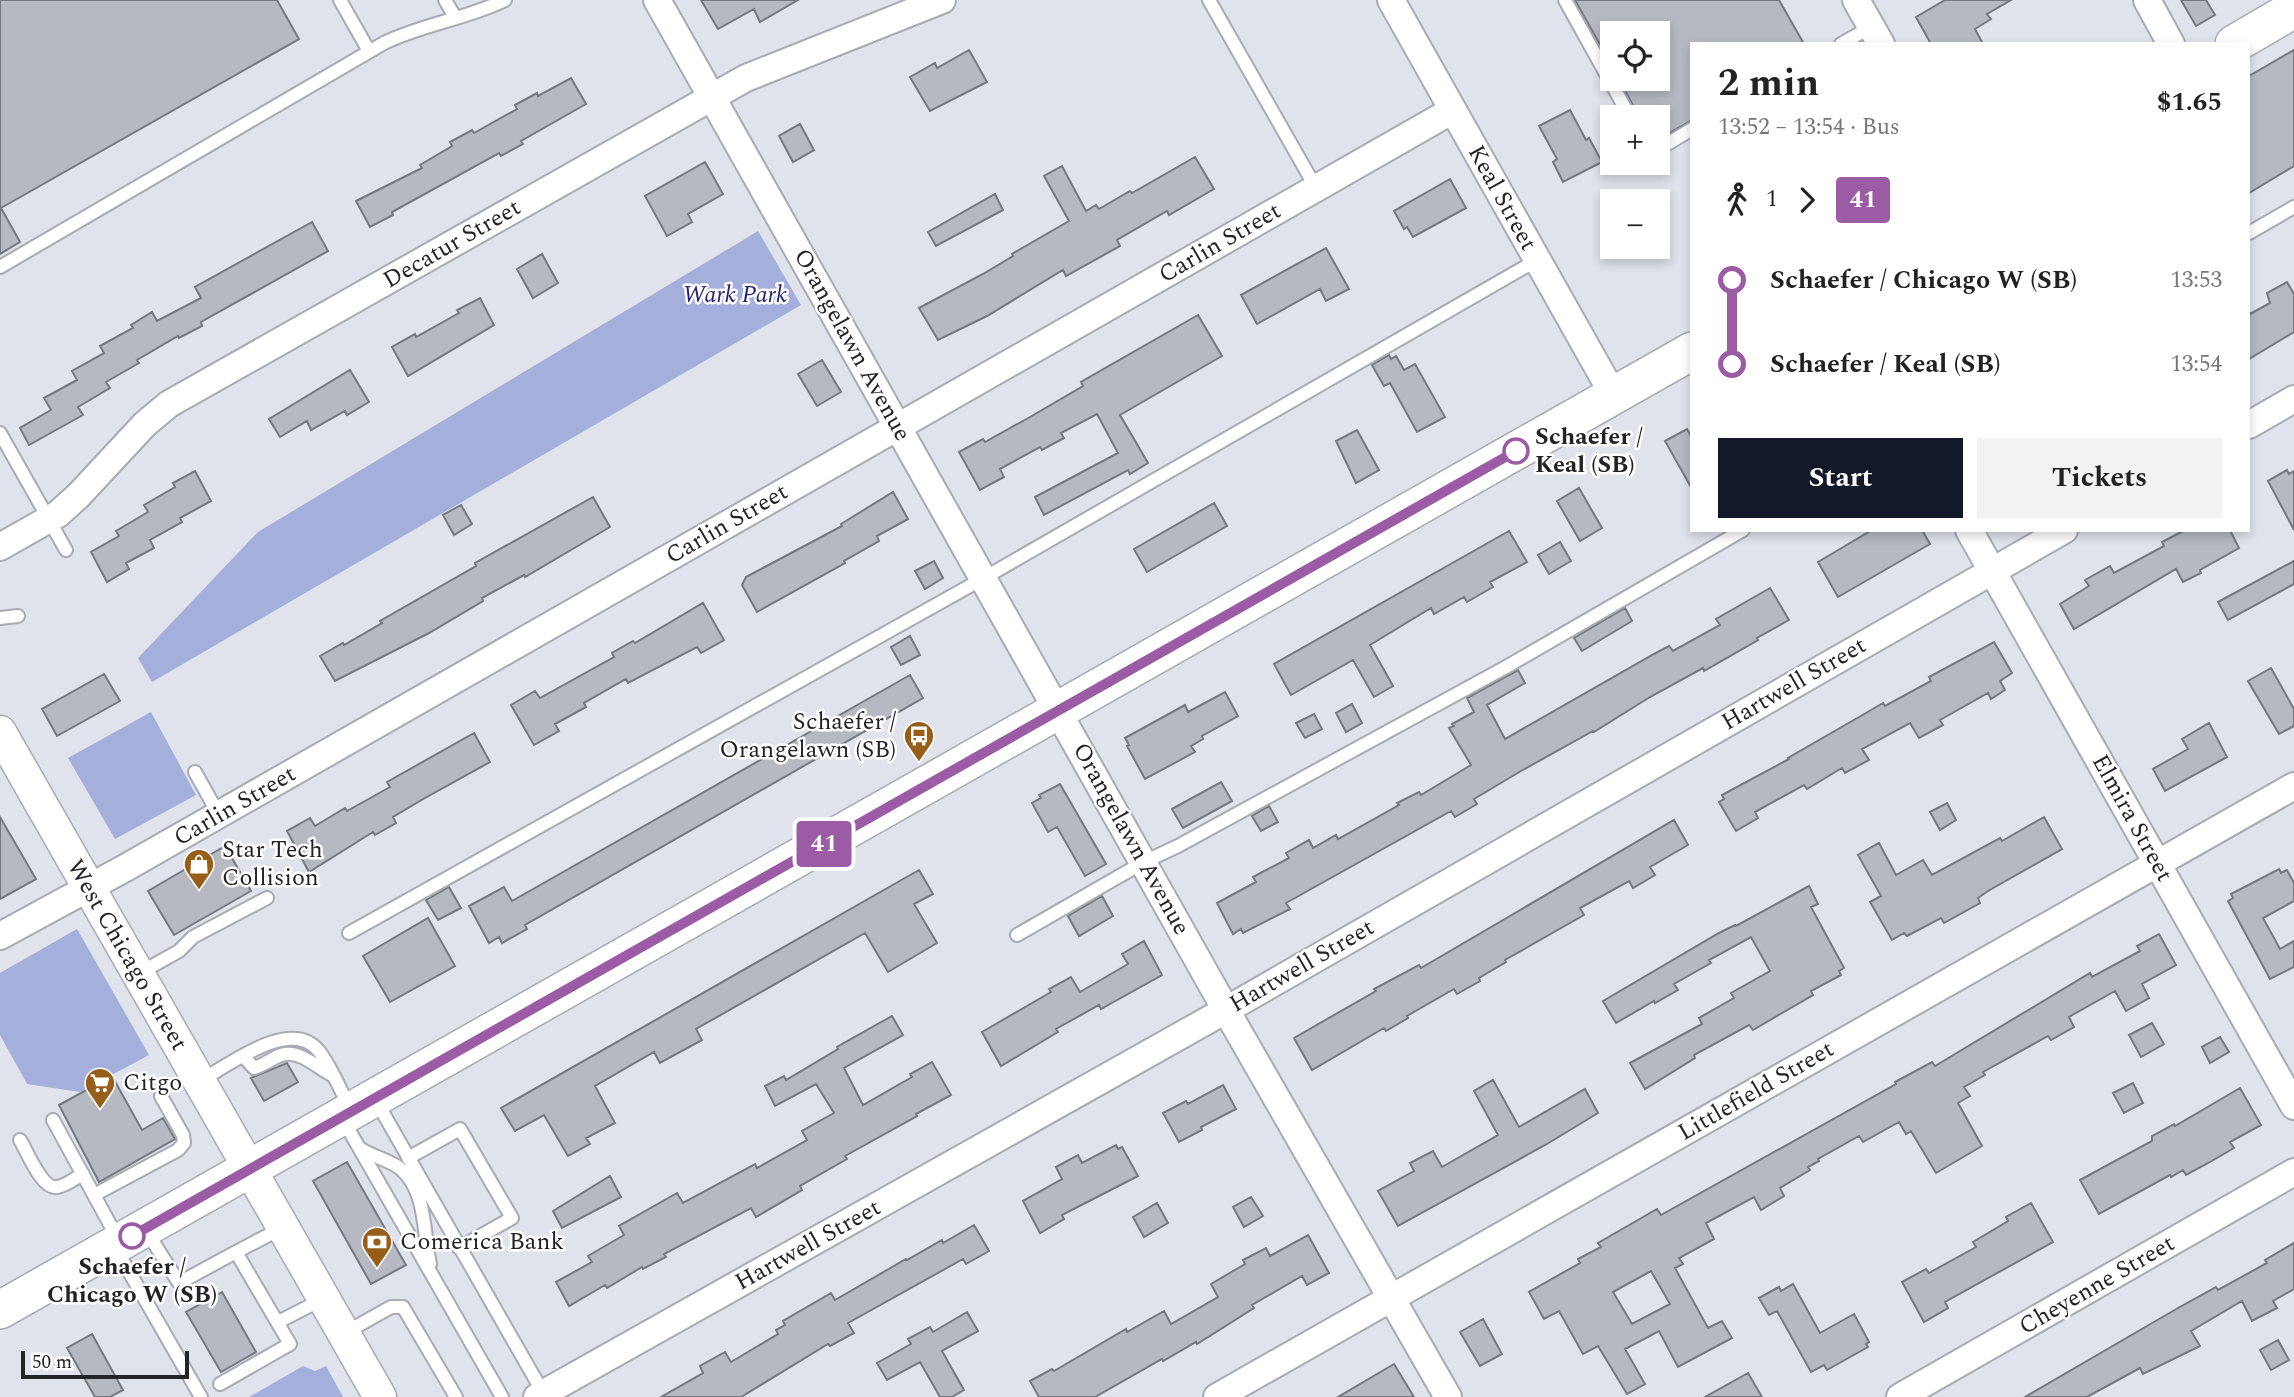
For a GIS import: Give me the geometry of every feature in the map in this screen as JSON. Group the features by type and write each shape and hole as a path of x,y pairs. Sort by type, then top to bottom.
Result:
{"main road":[{"path":"2237,42 2294,9"},
{"path":"0,1310 250,1170 357,1119 1059,710 1690,352"}],"street":[{"name":"Orangelawn Avenue","path":"657,0 1226,1010 1448,1397"},
{"name":"Decatur Street","path":"0,547 49,520 78,496 145,424 169,404 746,78 942,0"},
{"name":"Keal Street","path":"1391,0 1614,396"},
{"path":"1856,0 1876,35"},
{"path":"2147,0 2170,42"},
{"name":"Carlin Street","path":"0,936 219,815 1453,110"},
{"path":"2250,424 2294,399"},
{"name":"Elmira Street","path":"1970,532 2294,1106"},
{"name":"Hartwell Street","path":"542,1396 1226,1010 2060,532"},
{"name":"West Chicago Street","path":"0,732 380,1397"},
{"name":"Littlefield Street","path":"1217,1397 2294,786"},
{"name":"Cheyenne Street","path":"1900,1397 2294,1172"}],"lane":[{"path":"340,0 369,51"},
{"path":"445,0 455,17"},
{"path":"0,267 369,51 404,33 482,10 505,0"},
{"path":"1209,0 1316,188"},
{"path":"1565,0 1623,105"},
{"path":"1850,42 1876,35"},
{"path":"1670,142 1690,130"},
{"path":"2250,232 2294,207"},
{"path":"349,933 984,578 1537,260"},
{"path":"0,433 66,550"},
{"path":"1017,935 1144,862 1506,667 1740,532"},
{"path":"0,618 18,617"},
{"path":"195,772 219,815"},
{"path":"138,974 179,951 193,937 267,898"},
{"path":"199,1081 275,1040 297,1038 306,1041 319,1052 357,1119 432,1274 502,1397"},
{"path":"94,1195 178,1150 184,1143 183,1135 162,1096"},
{"path":"357,1119 408,1158 542,1396"},
{"path":"357,1119 369,1155 399,1167 422,1205 432,1274"},
{"path":"53,1120 94,1195 126,1239 201,1397"},
{"path":"408,1158 460,1129 512,1218 460,1248"},
{"path":"20,1140 43,1181 51,1187 59,1187 83,1174"},
{"path":"126,1239 179,1283 283,1227"},
{"path":"220,1384 290,1344 236,1252"},
{"path":"278,1322 323,1299"},
{"path":"343,1334 391,1307 403,1307 456,1397"}],"green space":[{"name":"Wark Park","path":"758,231 801,305 152,682 138,658 258,532"},
{"path":"151,712 196,795 115,839 68,758"},
{"path":"77,929 149,1055 80,1092 27,1084 0,1035 0,973"},
{"path":"303,1366 315,1371 326,1366 343,1397 249,1397"}],"building":[{"path":"0,0 277,0 299,39 1,208 20,242 0,254"},
{"path":"701,0 798,0 760,22 754,9 718,29"},
{"path":"1575,0 1779,0 1803,42 1690,42 1690,121 1670,133 1670,105 1633,105 1625,91 1670,91 1670,21 1600,21 1600,45"},
{"path":"1945,0 2011,0 1987,14 1991,19 1975,29 1982,42 1930,42 1916,17"},
{"path":"2181,0 2206,0 2215,15 2196,26"},
{"path":"969,50 987,82 930,111 910,77 935,63 937,68"},
{"path":"2294,50 2294,166 2250,192 2250,75"},
{"path":"571,78 586,104 521,141 523,144 501,156 499,153 370,227 356,201 422,168 420,165 452,146 450,142 472,130 474,133 517,109 515,105"},
{"path":"1570,110 1586,140 1589,138 1600,163 1563,182 1553,162 1557,159 1539,126"},
{"path":"800,124 814,150 793,162 779,136"},
{"path":"1195,157 1214,189 1169,215 1167,211 1117,240 1120,246 1066,276 1063,270 987,316 938,340 919,308 983,274 1069,221 1044,176 1062,166 1086,211 1096,205 1099,209 1130,191 1132,193"},
{"path":"705,162 723,194 688,214 692,222 667,236 645,196"},
{"path":"1450,179 1466,208 1413,237 1407,227 1404,229 1394,211"},
{"path":"995,194 1003,210 936,246 928,232"},
{"path":"312,222 328,251 201,322 202,326 179,338 178,336 137,360 139,363 106,382 110,388 78,407 83,415 29,445 20,428 51,410 44,398 77,380 72,371 104,353 100,346 133,328 131,325 152,312 157,321 201,298 195,287"},
{"path":"1326,248 1349,289 1326,301 1320,289 1257,324 1241,295"},
{"path":"542,254 558,283 533,298 517,269"},
{"path":"2287,282 2294,294 2294,332 2250,358 2250,314 2270,303 2267,293"},
{"path":"480,298 494,325 408,376 392,347 415,334 416,337"},
{"path":"1198,315 1222,356 1120,415 1148,463 1130,474 1128,470 1044,515 1035,497 1118,453 1097,414 1061,433 1064,438 1042,450 1040,447 1000,469 1004,477 980,490 959,452 983,439 985,442 1030,417 1083,386 1081,382"},
{"path":"1389,355 1391,359 1396,356 1404,370 1415,364 1445,417 1417,432 1390,383 1384,386 1372,365"},
{"path":"822,360 841,392 817,406 798,374"},
{"path":"350,370 369,402 347,415 345,411 311,430 307,421 280,437 269,419"},
{"path":"1687,429 1690,434 1690,485 1665,441"},
{"path":"1357,430 1379,470 1356,483 1336,441"},
{"path":"2287,470 2289,474 2294,471 2294,530 2268,481"},
{"path":"195,471 211,501 180,518 182,522 150,540 154,548 126,563 129,569 107,582 91,552 119,536 116,531 148,512 144,505 175,487 173,483"},
{"path":"1579,488 1602,528 1580,541 1557,501"},
{"path":"893,492 908,519 877,536 879,541 844,561 845,563 757,612 742,585 746,577 842,526 841,524"},
{"path":"593,497 610,527 525,577 524,575 482,598 483,601 429,633 335,681 320,656 382,623 380,621 476,566 475,563"},
{"path":"1214,503 1227,526 1147,572 1134,549"},
{"path":"461,505 472,524 454,535 443,515"},
{"path":"1509,531 1527,562 1490,582 1493,587 1467,602 1464,597 1434,614 1431,608 1370,645 1393,686 1374,697 1353,660 1291,695 1274,664"},
{"path":"1869,532 1923,532 1930,544 1838,597 1818,562"},
{"path":"2181,532 2231,532 2239,548 2183,582 2176,569 2074,629 2060,604 2089,586 2085,580 2110,566 2114,573 2164,546 2162,542"},
{"path":"1560,542 1571,561 1549,574 1538,555"},
{"path":"934,561 943,578 925,589 915,571"},
{"path":"2294,561 2294,584 2228,620 2218,602"},
{"path":"1770,588 1789,620 1757,638 1758,640 1704,671 1703,668 1650,697 1594,732 1521,771 1474,799 1477,804 1455,817 1451,811 1286,903 1290,909 1243,933 1241,929 1233,934 1217,903 1256,882 1253,877 1289,858 1286,853 1309,840 1313,848 1336,835 1338,839 1399,805 1397,803 1419,792 1421,795 1471,765 1449,728 1474,712 1467,698 1518,670 1525,683 1487,705 1505,739 1669,646 1673,651 1720,625 1716,619"},
{"path":"703,603 724,640 701,653 697,647 628,683 626,679 584,703 586,707 555,724 559,731 534,745 511,705 535,691 540,698 614,657 612,653 633,641 635,643"},
{"path":"1625,608 1632,621 1582,651 1574,638"},
{"path":"910,636 920,655 901,665 891,647"},
{"path":"1994,642 2012,673 2000,681 2005,690 1991,699 1988,693 1940,720 1943,725 1919,738 1910,723 1862,749 1869,760 1845,773 1842,768 1807,789 1804,785 1755,812 1758,818 1736,831 1719,802 1724,799 1722,795 1883,703 1885,706 1931,681 1929,677"},
{"path":"2271,668 2294,709 2294,726 2279,734 2248,681"},
{"path":"104,674 120,701 57,736 42,709"},
{"path":"910,675 923,698 525,925 527,929 502,943 499,937 489,943 469,906 504,887 512,901"},
{"path":"1225,692 1238,716 1202,736 1203,739 1191,746 1195,752 1145,779 1125,738 1185,705 1188,712"},
{"path":"1352,704 1362,723 1346,732 1336,713"},
{"path":"1314,714 1322,729 1305,738 1296,723"},
{"path":"2209,723 2227,757 2165,791 2153,769 2188,749 2182,739"},
{"path":"474,733 490,762 393,817 396,823 375,835 373,832 309,872 287,831 310,818 315,826 345,808 347,811 390,787 387,782"},
{"path":"1221,782 1232,801 1183,828 1172,809"},
{"path":"1060,784 1106,864 1085,876 1057,827 1048,832 1032,803 1041,798 1039,795"},
{"path":"1947,803 1956,820 1940,830 1930,812"},
{"path":"1269,806 1278,822 1261,831 1252,816"},
{"path":"0,817 36,879 0,899"},
{"path":"2044,817 2062,849 1988,891 1978,898 1980,903 1944,923 1941,918 1907,936 1904,933 1892,940 1870,902 1881,896 1858,855 1879,843 1896,875 1923,860 1932,875"},
{"path":"1674,820 1688,845 1650,867 1655,875 1633,888 1629,881 1580,908 1584,915 1505,960 1506,962 1479,978 1480,981 1457,994 1454,989 1386,1031 1384,1028 1312,1070 1294,1038 1376,991 1374,989 1419,965 1421,968"},
{"name":"Star Tech Collision","path":"225,846 251,891 174,935 148,891"},
{"path":"2279,869 2281,873 2287,870 2294,883 2294,901 2263,918 2280,949 2294,941 2294,967 2270,979 2228,901 2233,898 2231,894"},
{"path":"919,870 933,894 914,904 937,943 888,972 865,933 696,1029 702,1040 660,1063 654,1052 595,1086 615,1123 586,1138 590,1144 568,1156 544,1115 515,1131 501,1108"},
{"path":"1809,886 1818,904 1811,907 1844,968 1839,971 1841,975 1811,991 1813,995 1753,1030 1749,1025 1694,1055 1695,1058 1645,1089 1630,1063 1702,1024 1699,1018 1734,998 1731,993 1770,971 1751,937 1709,960 1711,963 1674,984 1678,990 1616,1023 1603,1001 1719,933"},
{"path":"449,887 461,908 438,920 426,900"},
{"path":"1102,896 1113,916 1079,936 1068,916"},
{"path":"428,918 455,966 390,1002 363,956"},
{"path":"2159,934 2176,965 2142,984 2149,998 2126,1011 2115,991 2069,1017 2074,1027 2051,1040 2048,1036 1983,1072 1985,1075 1964,1087 1970,1096 1958,1103 1982,1146 1936,1173 1911,1131 1906,1134 1899,1122 1863,1142 1859,1136 1818,1159 1819,1161 1808,1167 1810,1170 1780,1188 1784,1196 1761,1210 1754,1197 1706,1223 1714,1239 1679,1258 1683,1264 1675,1268 1708,1328 1722,1321 1732,1338 1678,1367 1659,1331 1625,1349 1645,1384 1627,1394 1598,1346 1583,1354 1559,1311 1544,1319 1529,1292 1580,1263 1578,1259 1601,1247 1598,1243 1657,1209 1661,1215 1932,1062 1935,1066 2090,973 2092,977 2140,951 2137,946","holes":["1651,1271 1670,1304 1632,1324 1613,1292"]},
{"path":"1144,941 1162,975 1101,1009 1099,1005 1056,1029 1058,1032 1001,1066 982,1032 1051,992 1049,989 1071,977 1080,992 1128,964 1122,954"},
{"path":"892,1016 903,1035 844,1068 863,1105 912,1077 910,1074 932,1062 951,1095 845,1156 847,1159 800,1186 802,1190 756,1217 751,1208 664,1254 666,1257 643,1269 642,1267 607,1288 605,1285 569,1306 556,1282 592,1262 588,1256 624,1235 619,1226 677,1193 683,1203 755,1164 757,1168 807,1140 802,1131 834,1113 816,1084 775,1106 765,1086 784,1076 786,1080"},
{"path":"2152,1023 2164,1044 2141,1057 2129,1035"},
{"path":"2220,1037 2229,1052 2210,1063 2202,1047"},
{"path":"287,1063 298,1082 264,1101 251,1078"},
{"path":"112,1076 142,1130 163,1118 175,1139 99,1182 59,1105"},
{"path":"1493,1080 1519,1127 1585,1089 1598,1113 1398,1226 1378,1191 1414,1171 1410,1163 1433,1151 1442,1167 1498,1135 1474,1091"},
{"path":"2133,1083 2143,1103 2124,1113 2113,1093"},
{"path":"1223,1085 1236,1109 1179,1142 1163,1113 1186,1101 1188,1104"},
{"path":"2240,1088 2261,1125 2230,1142 2234,1148 2210,1162 2186,1175 2183,1170 2171,1177 2170,1175 2099,1214 2080,1180 2152,1141 2152,1136 2174,1124 2175,1126"},
{"path":"1116,1145 1118,1149 1122,1147 1138,1176 1062,1215 1064,1219 1040,1233 1023,1201 1062,1179 1056,1167 1078,1155 1082,1163"},
{"path":"347,1162 406,1265 371,1284 313,1181"},
{"path":"610,1176 621,1197 562,1228 553,1211"},
{"path":"1251,1197 1263,1216 1244,1227 1233,1207"},
{"path":"1157,1203 1168,1223 1144,1237 1133,1217"},
{"path":"2031,1203 2053,1242 1945,1302 1948,1308 1924,1322 1902,1282 1926,1269 1929,1273 1976,1247 1973,1242 2008,1221 2006,1217"},
{"path":"974,1225 989,1251 966,1264 963,1259 848,1323 854,1333 830,1346 828,1344 741,1397 661,1397 703,1373 700,1366 725,1352 731,1362 778,1334 776,1330 785,1325 783,1321 831,1293 835,1300 906,1259 942,1240 943,1243"},
{"path":"1308,1235 1329,1273 1307,1285 1302,1276 1252,1305 1254,1308 1197,1344 1196,1342 1163,1361 1162,1359 1095,1397 1039,1397 1030,1381 1052,1369 1054,1371 1126,1329 1127,1332 1164,1311 1171,1324 1218,1297 1211,1284 1245,1264 1243,1260 1266,1248 1270,1256"},
{"path":"2294,1243 2294,1289 2273,1301 2277,1308 2252,1321 2242,1301 2191,1331 2200,1346 2143,1374 2140,1368 2087,1397 2025,1397 2178,1308 2267,1263 2265,1260"},
{"path":"1793,1284 1820,1333 1854,1314 1869,1342 1866,1344 1868,1347 1827,1370 1824,1365 1811,1372 1777,1311 1769,1315 1759,1298 1779,1287 1781,1291"},
{"path":"222,1292 256,1352 221,1372 186,1312"},
{"path":"967,1312 978,1331 942,1351 964,1390 952,1397 940,1397 920,1362 887,1380 877,1363 911,1344 908,1339 930,1327 933,1332"},
{"path":"1483,1319 1502,1354 1480,1366 1460,1332"},
{"path":"92,1334 123,1390 110,1397 95,1397 67,1348"},
{"path":"2278,1340 2289,1360 2271,1370 2260,1350"},
{"path":"1394,1364 1414,1397 1338,1397"},
{"path":"1748,1373 1762,1397 1705,1397"}],"bus line":[{"name":"41","path":"132,1236 1516,451"}],"place":[{"name":"Schaefer / Keal (SB)","path":"1516,451"},
{"name":"Schaefer / Orangelawn (SB)","path":"919,763"},
{"name":"Star Tech Collision","path":"199,891"},
{"name":"Citgo","path":"100,1110"},
{"name":"Schaefer / Chicago W (SB)","path":"132,1236"},
{"name":"Comerica Bank","path":"377,1269"}]}
